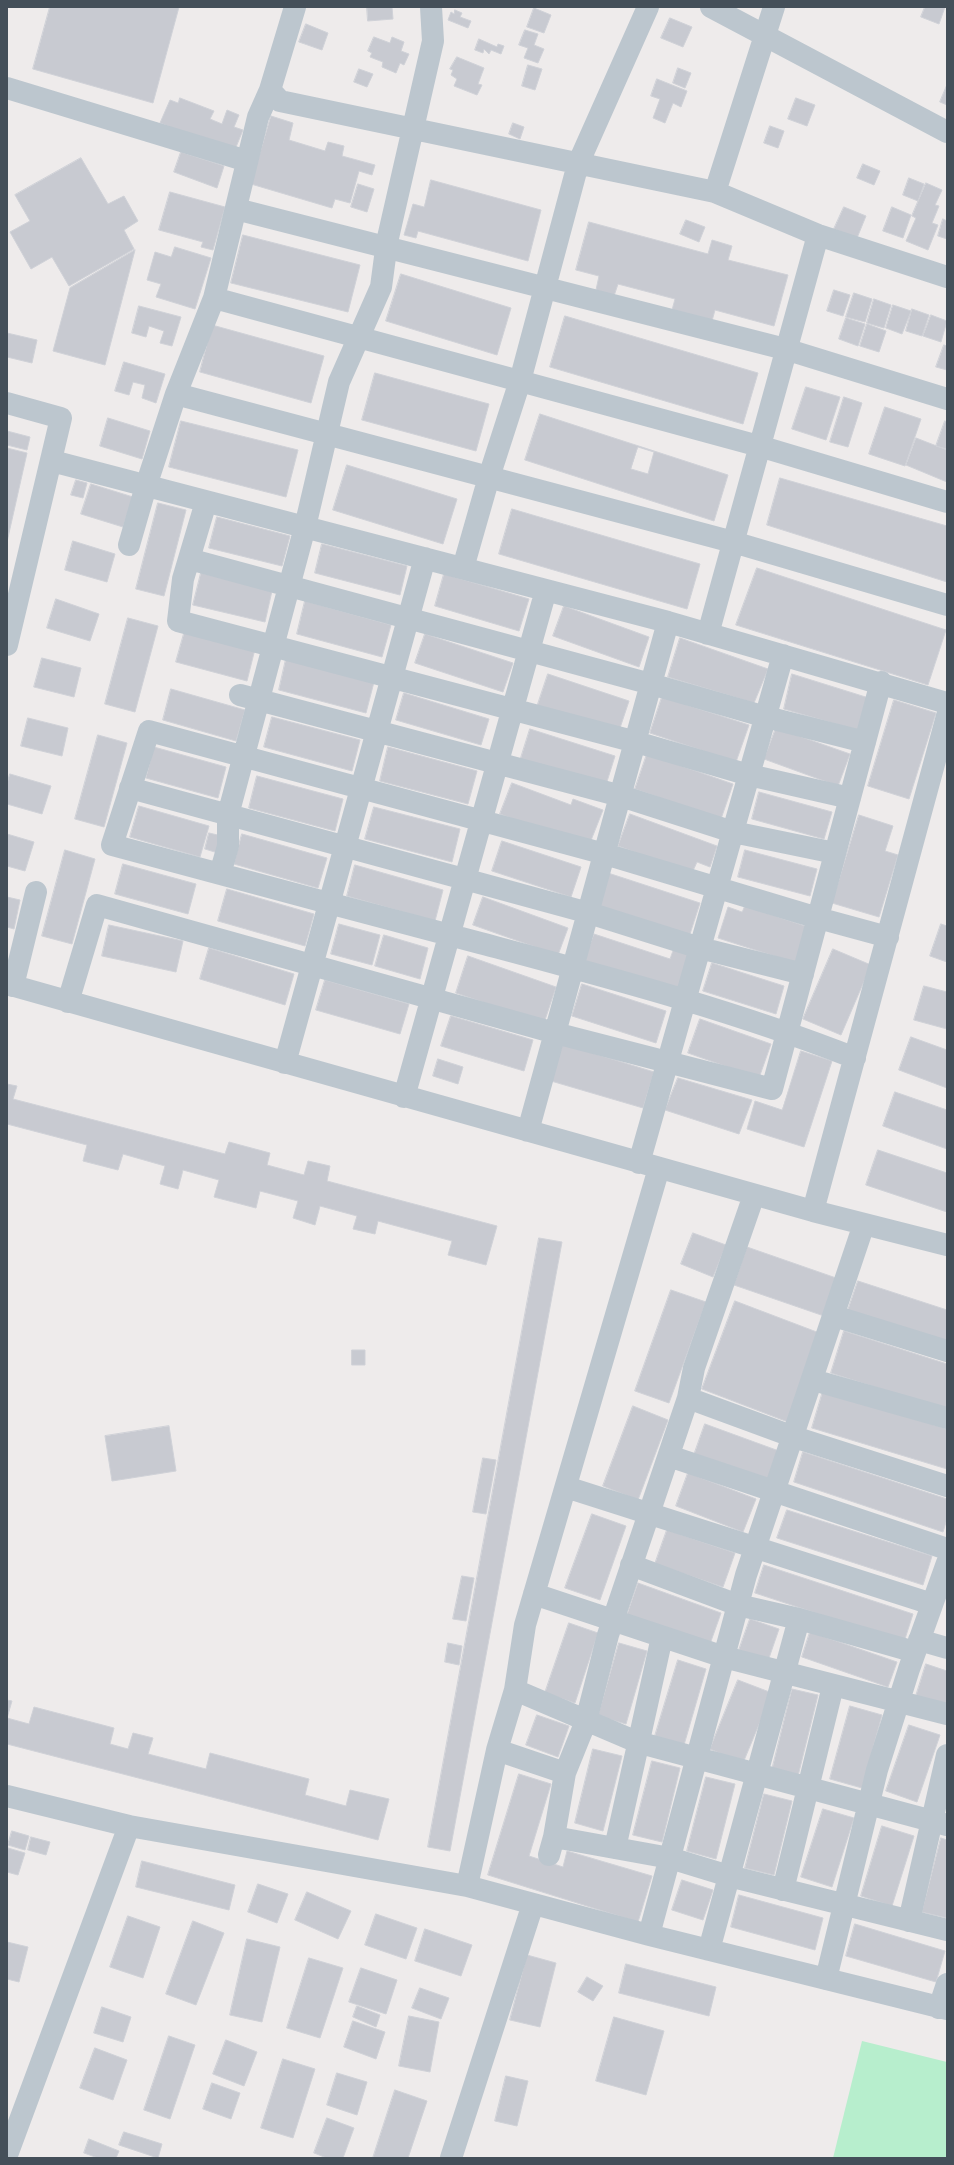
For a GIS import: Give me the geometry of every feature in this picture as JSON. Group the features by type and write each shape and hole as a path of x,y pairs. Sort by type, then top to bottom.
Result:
{"street":[{"path":"129,545 146,486 176,394 214,298 258,117 270,90 295,7"},
{"path":"220,874 228,846 228,815 244,757 250,697 273,646 305,527 339,382 380,287 386,248 433,40 431,7"},
{"path":"463,568 489,477 520,381 578,164 648,7"},
{"path":"711,7 947,132"},
{"path":"715,192 774,7"},
{"path":"7,88 247,161"},
{"path":"270,90 280,101 299,106 715,192 818,235 947,277"},
{"path":"236,209 785,349 947,399"},
{"path":"708,634 785,349 818,235"},
{"path":"214,298 759,446 947,502"},
{"path":"176,394 733,542 947,605"},
{"path":"7,403 61,418 7,645"},
{"path":"52,461 668,622 881,682 947,703"},
{"path":"206,502 183,579 178,621 636,742 749,775 850,798"},
{"path":"285,1064 425,558"},
{"path":"189,559 651,684 766,717 865,742"},
{"path":"404,1097 546,590"},
{"path":"528,1132 668,622"},
{"path":"467,1886 497,1750 515,1690 525,1625 566,1487 649,1166 667,1062 686,1000 783,655"},
{"path":"68,1002 97,905 555,1033 772,1089 881,682"},
{"path":"250,697 621,796 733,832 835,853"},
{"path":"813,1211 947,716"},
{"path":"855,1058 787,1032 686,1000 573,968 112,845 149,731 605,854 818,918 888,937"},
{"path":"130,788 589,913 700,948 803,974"},
{"path":"36,892 10,985 649,1166 813,1211 947,1245"},
{"path":"754,1195 694,1368 688,1398 669,1456 630,1565 612,1622 586,1721 565,1773 552,1846 614,1848 670,1858 729,1876 947,1930"},
{"path":"649,1935 698,1758 738,1605 755,1548 794,1437 864,1224"},
{"path":"834,1316 947,1351"},
{"path":"813,1380 947,1418"},
{"path":"688,1398 794,1437 947,1486"},
{"path":"669,1456 947,1549"},
{"path":"566,1487 932,1604"},
{"path":"630,1565 738,1605 917,1646 947,1648"},
{"path":"826,1979 869,1804 899,1701 932,1604 945,1573"},
{"path":"534,1594 612,1622 724,1657 947,1714"},
{"path":"708,1950 799,1619"},
{"path":"614,1848 662,1637"},
{"path":"783,1890 833,1686"},
{"path":"515,1690 637,1742 939,1823"},
{"path":"497,1750 565,1773"},
{"path":"909,1921 939,1823 947,1755"},
{"path":"7,1796 129,1826 467,1886 649,1935 943,2009 947,1984"},
{"path":"7,2154 129,1826"},
{"path":"451,2158 533,1904"}],"green space":[{"path":"862,2041 947,2062 947,2158 833,2158"}],"building":[{"path":"50,7 179,7 153,103 33,69"},
{"path":"367,7 392,7 393,19 368,21"},
{"path":"925,7 945,7 939,24 921,17"},
{"path":"534,8 551,15 544,33 527,27"},
{"path":"455,10 462,13 460,17 471,21 468,28 448,20 451,12 454,14"},
{"path":"670,18 692,27 683,47 661,38"},
{"path":"306,24 328,33 322,50 299,42"},
{"path":"525,30 538,34 534,45 544,49 538,63 524,58 528,48 519,45"},
{"path":"374,37 390,43 392,37 404,42 401,51 409,54 404,65 400,63 396,73 382,67 383,62 370,57 372,53 368,51"},
{"path":"479,39 497,47 498,44 504,46 501,54 491,50 489,54 484,49 483,53 475,50"},
{"path":"457,57 484,68 478,84 482,85 477,95 454,86 457,79 451,75 453,70 450,69"},
{"path":"528,65 542,69 535,90 522,86"},
{"path":"678,68 691,73 685,88 673,83"},
{"path":"359,69 373,74 367,87 354,82"},
{"path":"657,79 687,91 681,107 673,103 665,123 653,118 660,99 651,96"},
{"path":"947,85 947,105 940,102"},
{"path":"180,98 214,111 210,119 222,124 227,110 239,115 234,127 243,130 234,152 160,123 170,100 178,103"},
{"path":"796,98 815,105 807,126 788,119"},
{"path":"271,116 293,123 289,140 325,151 328,142 344,146 342,156 375,165 372,175 359,171 350,203 335,199 332,208 251,184"},
{"path":"513,123 524,127 520,139 509,134"},
{"path":"770,126 784,131 778,148 764,143"},
{"path":"181,152 224,166 217,188 174,172"},
{"path":"81,158 108,204 124,196 138,221 124,230 134,249 69,286 52,257 31,269 10,232 30,221 15,195"},
{"path":"863,164 880,171 874,185 857,178"},
{"path":"909,178 924,184 918,201 903,195"},
{"path":"431,180 541,210 528,261 418,231 416,238 404,235 413,204 424,207"},
{"path":"926,183 942,190 935,205 939,206 932,223 938,225 928,250 906,241 916,218 912,216"},
{"path":"358,184 374,189 367,212 351,207"},
{"path":"170,192 225,207 213,250 201,247 203,242 159,230"},
{"path":"844,207 866,216 857,238 834,229"},
{"path":"892,207 911,215 903,238 883,231"},
{"path":"943,219 947,221 947,239 938,236"},
{"path":"686,220 705,227 699,242 680,234"},
{"path":"589,222 708,254 712,240 732,246 728,260 788,275 774,326 715,310 712,321 672,310 675,299 618,284 614,296 596,290 599,276 576,270"},
{"path":"243,235 360,265 348,312 231,283"},
{"path":"175,247 211,258 195,309 156,297 161,284 147,280 155,252 171,257"},
{"path":"135,250 105,365 53,351 70,288"},
{"path":"401,274 511,308 497,355 386,321"},
{"path":"834,290 850,295 843,316 827,311"},
{"path":"854,293 872,299 865,322 846,317"},
{"path":"874,299 891,305 884,328 867,323"},
{"path":"893,305 911,311 902,334 886,328"},
{"path":"139,306 181,317 172,346 160,343 164,331 149,326 146,337 132,333"},
{"path":"912,309 929,315 922,336 906,331"},
{"path":"931,315 947,321 941,342 923,336"},
{"path":"565,316 758,373 743,424 550,367"},
{"path":"846,318 865,324 858,346 839,339"},
{"path":"867,324 886,331 879,352 860,346"},
{"path":"212,325 324,356 311,403 200,372"},
{"path":"7,333 37,340 32,363 7,357"},
{"path":"944,345 947,346 947,370 936,367"},
{"path":"124,362 165,374 156,403 142,398 145,385 133,382 129,395 115,391"},
{"path":"375,373 489,404 476,451 362,420"},
{"path":"806,387 840,397 826,440 792,429"},
{"path":"844,397 862,403 848,447 830,442"},
{"path":"885,407 921,419 905,466 869,454"},
{"path":"540,414 728,475 714,521 525,460"},
{"path":"108,418 150,431 142,459 100,446"},
{"path":"181,421 298,450 286,497 169,467"},
{"path":"945,421 947,422 947,449 936,446"},
{"path":"7,431 30,437 27,450 7,445"},
{"path":"916,438 947,450 947,482 906,465"},
{"path":"638,447 654,452 648,474 631,469"},
{"path":"7,448 27,453 7,542"},
{"path":"347,465 457,499 443,544 333,510"},
{"path":"780,478 947,526 947,582 767,525"},
{"path":"76,480 87,483 83,498 71,495"},
{"path":"91,484 133,497 123,527 81,514"},
{"path":"158,503 186,510 164,596 136,589"},
{"path":"512,509 700,564 687,609 499,554"},
{"path":"217,517 290,536 282,566 209,548"},
{"path":"73,541 115,554 107,582 65,570"},
{"path":"322,544 407,566 400,595 315,573"},
{"path":"757,568 946,630 928,685 736,625"},
{"path":"201,573 272,591 265,622 193,605"},
{"path":"444,574 529,599 519,631 435,606"},
{"path":"56,599 99,614 90,641 47,628"},
{"path":"305,601 391,625 382,657 297,634"},
{"path":"564,606 649,637 639,667 553,636"},
{"path":"128,618 158,626 135,712 105,704"},
{"path":"185,630 255,649 247,681 176,662"},
{"path":"425,634 513,663 503,692 415,663"},
{"path":"680,638 768,669 754,703 668,677"},
{"path":"42,658 81,668 74,697 34,687"},
{"path":"286,659 374,682 366,713 279,690"},
{"path":"548,674 629,701 618,734 537,707"},
{"path":"792,674 872,699 860,731 784,709"},
{"path":"171,689 245,710 236,741 163,720"},
{"path":"404,693 489,719 481,745 396,720"},
{"path":"662,697 749,725 736,762 650,733"},
{"path":"894,700 936,713 909,799 868,786"},
{"path":"272,717 360,740 352,771 264,747"},
{"path":"28,718 68,728 62,756 21,746"},
{"path":"776,728 850,754 838,786 764,759"},
{"path":"530,729 615,756 605,788 520,761"},
{"path":"98,735 127,743 104,827 75,819"},
{"path":"154,747 226,767 218,798 146,778"},
{"path":"388,747 477,771 468,804 380,781"},
{"path":"647,754 733,784 721,819 635,789"},
{"path":"10,774 51,786 42,814 7,804 7,784"},
{"path":"257,776 343,799 335,831 249,808"},
{"path":"512,783 571,805 573,799 603,810 588,848 500,814"},
{"path":"759,792 832,812 824,839 752,819"},
{"path":"139,806 209,826 200,857 130,837"},
{"path":"374,807 460,829 452,862 365,839"},
{"path":"630,814 717,846 710,867 697,862 692,873 618,846"},
{"path":"859,815 893,826 885,851 898,855 879,917 832,903"},
{"path":"209,833 222,836 218,853 205,849"},
{"path":"7,834 34,842 25,871 7,866"},
{"path":"242,834 327,858 318,888 234,864"},
{"path":"502,841 581,867 571,897 492,871"},
{"path":"65,850 95,859 72,944 42,936"},
{"path":"745,850 817,869 810,896 738,877"},
{"path":"123,864 196,884 188,914 115,894"},
{"path":"355,865 443,890 435,921 347,896"},
{"path":"608,873 700,903 689,937 598,908"},
{"path":"227,889 314,914 305,946 218,921"},
{"path":"7,897 20,900 14,929 7,927"},
{"path":"483,897 568,928 558,955 473,925"},
{"path":"745,906 808,927 796,963 718,938 728,907 742,912"},
{"path":"339,924 380,935 372,965 331,954"},
{"path":"941,924 947,926 947,962 930,956"},
{"path":"109,925 183,941 176,972 102,956"},
{"path":"594,934 670,959 674,948 698,956 684,995 584,962"},
{"path":"384,935 428,948 420,979 375,966"},
{"path":"209,948 294,974 285,1005 200,979"},
{"path":"833,949 871,965 841,1035 803,1019"},
{"path":"468,956 556,987 544,1023 456,993"},
{"path":"712,963 784,986 776,1014 703,991"},
{"path":"325,980 409,1004 400,1034 316,1010"},
{"path":"582,984 666,1011 656,1043 572,1016"},
{"path":"924,986 947,992 947,1029 914,1020"},
{"path":"451,1016 533,1040 524,1071 441,1046"},
{"path":"700,1019 771,1044 759,1078 688,1053"},
{"path":"911,1037 947,1050 947,1088 899,1070"},
{"path":"563,1044 654,1072 643,1108 551,1081"},
{"path":"801,1051 832,1061 804,1147 747,1129 755,1101 782,1110"},
{"path":"438,1059 463,1067 458,1084 433,1076"},
{"path":"678,1078 752,1100 739,1134 665,1110"},
{"path":"7,1084 17,1086 13,1099 225,1154 229,1142 270,1153 267,1165 304,1175 308,1161 330,1166 327,1181 497,1226 486,1265 448,1255 452,1241 378,1221 375,1234 353,1229 357,1216 320,1206 315,1225 293,1218 298,1201 260,1191 256,1208 214,1197 219,1180 183,1170 178,1189 160,1184 165,1166 123,1154 118,1170 83,1161 87,1145 7,1124"},
{"path":"895,1092 947,1110 947,1149 883,1126"},
{"path":"878,1150 947,1173 947,1212 866,1185"},
{"path":"693,1233 726,1245 713,1277 681,1264"},
{"path":"539,1238 562,1242 450,1851 428,1847"},
{"path":"747,1247 839,1279 827,1317 734,1285"},
{"path":"858,1281 947,1310 947,1344 848,1310"},
{"path":"671,1290 706,1302 669,1403 635,1391"},
{"path":"735,1301 822,1334 788,1422 702,1389"},
{"path":"844,1331 947,1364 947,1410 831,1373"},
{"path":"352,1350 365,1350 365,1365 352,1365"},
{"path":"823,1391 947,1429 947,1469 812,1428"},
{"path":"633,1406 668,1420 638,1500 603,1486"},
{"path":"705,1424 779,1451 767,1482 694,1455"},
{"path":"169,1426 176,1471 112,1481 105,1436"},
{"path":"803,1452 947,1499 947,1519 943,1532 794,1482"},
{"path":"483,1458 496,1460 486,1514 473,1512"},
{"path":"688,1473 756,1499 743,1532 676,1506"},
{"path":"787,1510 932,1556 923,1585 777,1538"},
{"path":"592,1514 626,1526 600,1600 565,1588"},
{"path":"667,1530 735,1553 723,1587 655,1564"},
{"path":"764,1565 913,1614 904,1642 755,1593"},
{"path":"462,1576 474,1578 466,1621 453,1619"},
{"path":"638,1583 721,1613 710,1644 627,1615"},
{"path":"750,1619 779,1629 768,1661 739,1650"},
{"path":"569,1623 598,1633 575,1703 545,1693"},
{"path":"810,1632 897,1662 888,1687 802,1657"},
{"path":"448,1643 462,1646 459,1665 445,1662"},
{"path":"619,1643 647,1651 626,1724 598,1716"},
{"path":"678,1660 706,1669 684,1745 655,1736"},
{"path":"926,1664 947,1671 947,1706 916,1696"},
{"path":"738,1680 772,1693 743,1763 710,1749"},
{"path":"792,1689 818,1695 798,1776 772,1770"},
{"path":"7,1700 12,1701 7,1718"},
{"path":"850,1706 882,1715 862,1788 830,1779"},
{"path":"34,1707 114,1728 110,1744 128,1749 133,1733 153,1738 148,1754 206,1769 210,1753 309,1779 305,1795 346,1806 350,1790 389,1799 378,1840 7,1744 7,1718 29,1724"},
{"path":"537,1715 569,1726 558,1757 526,1745"},
{"path":"909,1725 940,1735 917,1802 886,1791"},
{"path":"593,1749 622,1756 603,1831 575,1823"},
{"path":"652,1761 680,1768 662,1842 633,1835"},
{"path":"519,1774 551,1784 529,1856 563,1867 567,1851 652,1876 638,1922 488,1875"},
{"path":"706,1777 735,1784 716,1859 687,1851"},
{"path":"764,1794 792,1801 774,1875 745,1868"},
{"path":"823,1809 854,1818 832,1887 801,1877"},
{"path":"882,1826 914,1836 892,1906 861,1896"},
{"path":"12,1831 29,1836 25,1850 8,1845"},
{"path":"31,1837 50,1842 46,1855 28,1850"},
{"path":"941,1838 947,1840 947,1918 922,1912"},
{"path":"8,1848 25,1853 18,1875 7,1872"},
{"path":"142,1861 235,1885 229,1910 136,1887"},
{"path":"682,1880 713,1890 703,1920 672,1910"},
{"path":"258,1884 288,1894 277,1923 248,1912"},
{"path":"307,1892 351,1911 338,1939 295,1920"},
{"path":"739,1895 823,1918 815,1950 731,1927"},
{"path":"376,1914 417,1928 406,1959 365,1945"},
{"path":"128,1916 160,1927 143,1978 110,1967"},
{"path":"193,1921 224,1933 196,2005 166,1994"},
{"path":"855,1924 945,1951 936,1982 846,1956"},
{"path":"425,1929 472,1945 461,1976 415,1961"},
{"path":"247,1939 280,1947 262,2022 230,2015"},
{"path":"7,1942 28,1947 19,1982 7,1979"},
{"path":"527,1955 556,1963 540,2027 510,2020"},
{"path":"309,1958 343,1968 320,2038 287,2028"},
{"path":"626,1964 716,1987 709,2016 619,1993"},
{"path":"361,1968 397,1980 386,2014 349,2002"},
{"path":"587,1977 603,1986 593,2001 578,1992"},
{"path":"420,1988 449,1998 441,2019 412,2008"},
{"path":"357,2006 380,2015 376,2027 353,2017"},
{"path":"102,2007 131,2017 123,2042 94,2033"},
{"path":"409,2016 439,2022 430,2072 399,2066"},
{"path":"614,2017 664,2031 646,2095 596,2081"},
{"path":"353,2021 385,2032 376,2059 344,2047"},
{"path":"169,2036 195,2045 170,2119 144,2110"},
{"path":"226,2040 257,2052 244,2086 213,2074"},
{"path":"95,2048 127,2060 113,2100 80,2088"},
{"path":"283,2059 315,2069 293,2138 261,2128"},
{"path":"337,2073 367,2082 357,2115 327,2105"},
{"path":"506,2076 528,2081 517,2126 495,2121"},
{"path":"212,2083 240,2093 231,2119 203,2109"},
{"path":"395,2090 427,2101 408,2158 373,2158"},
{"path":"327,2118 354,2128 343,2158 327,2158 314,2153"},
{"path":"124,2132 162,2144 158,2158 119,2145"},
{"path":"89,2139 119,2151 116,2158 98,2158 84,2153"}]}
